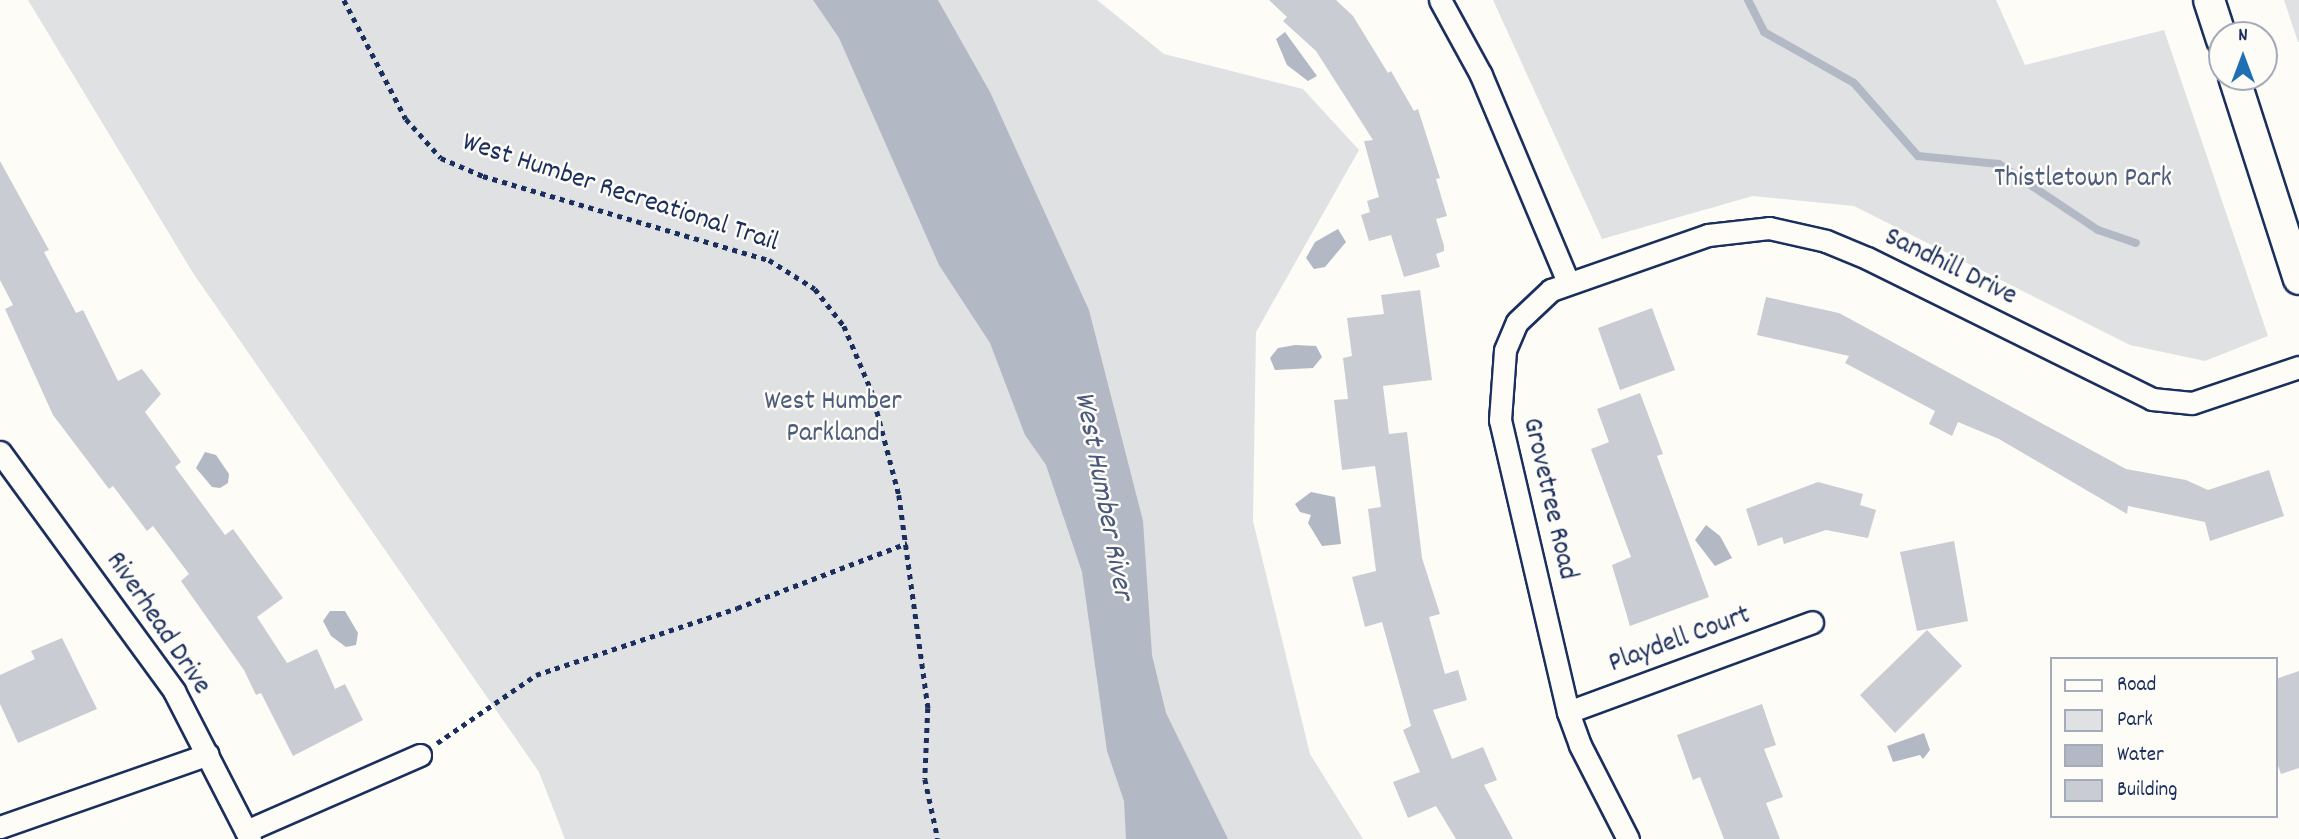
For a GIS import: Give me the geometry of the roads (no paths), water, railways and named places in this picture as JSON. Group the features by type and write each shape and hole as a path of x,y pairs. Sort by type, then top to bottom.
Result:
{"main road":[{"path":"2209,0 2216,21"},
{"path":"2239,91 2299,279"}],"street":[{"path":"1440,0 1481,75 1568,282"},
{"name":"Sandhill Drive","path":"1568,282 1707,235 1769,228 1826,241 1867,258 2151,398 2192,403 2299,367"},
{"name":"Grovetree Road","path":"1568,282 1551,290 1517,322 1505,350 1500,420 1568,712 1580,745 1628,839"},
{"name":"Riverhead Drive","path":"0,452 135,634 208,754 248,835"},
{"name":"Playdell Court","path":"1568,712 1812,622"},
{"path":"0,827 208,754"},
{"path":"248,835 420,755"}],"water":[{"name":"West Humber River","path":"813,0 938,0 990,92 1089,310 1143,521 1152,655 1166,713 1228,839 1126,839 1124,801 1107,751 1082,572 1046,465 1025,435 990,343 939,265 839,38"},
{"path":"1285,32 1317,76 1308,81 1287,65 1276,39"},
{"path":"1338,229 1346,242 1325,267 1314,269 1306,258 1315,242"},
{"path":"1295,345 1316,346 1322,357 1313,368 1275,370 1270,358 1278,348"},
{"path":"205,452 216,455 229,474 228,483 220,488 212,487 196,468"},
{"path":"1311,492 1335,497 1341,544 1322,546 1308,523 1311,515 1300,512 1295,504"},
{"path":"1706,525 1720,536 1732,558 1715,566 1695,540"},
{"path":"330,611 345,611 358,633 356,645 346,647 331,636 323,621"},
{"path":"1924,733 1930,750 1923,759 1920,755 1893,762 1887,746"}],"waterway":[{"path":"1748,0 1764,32 1854,83 1918,156 1999,164 2098,230 2136,243"}],"park label":[{"name":"Thistletown Park","path":"2083,180"},
{"name":"West Humber Parkland","path":"833,419"}]}
